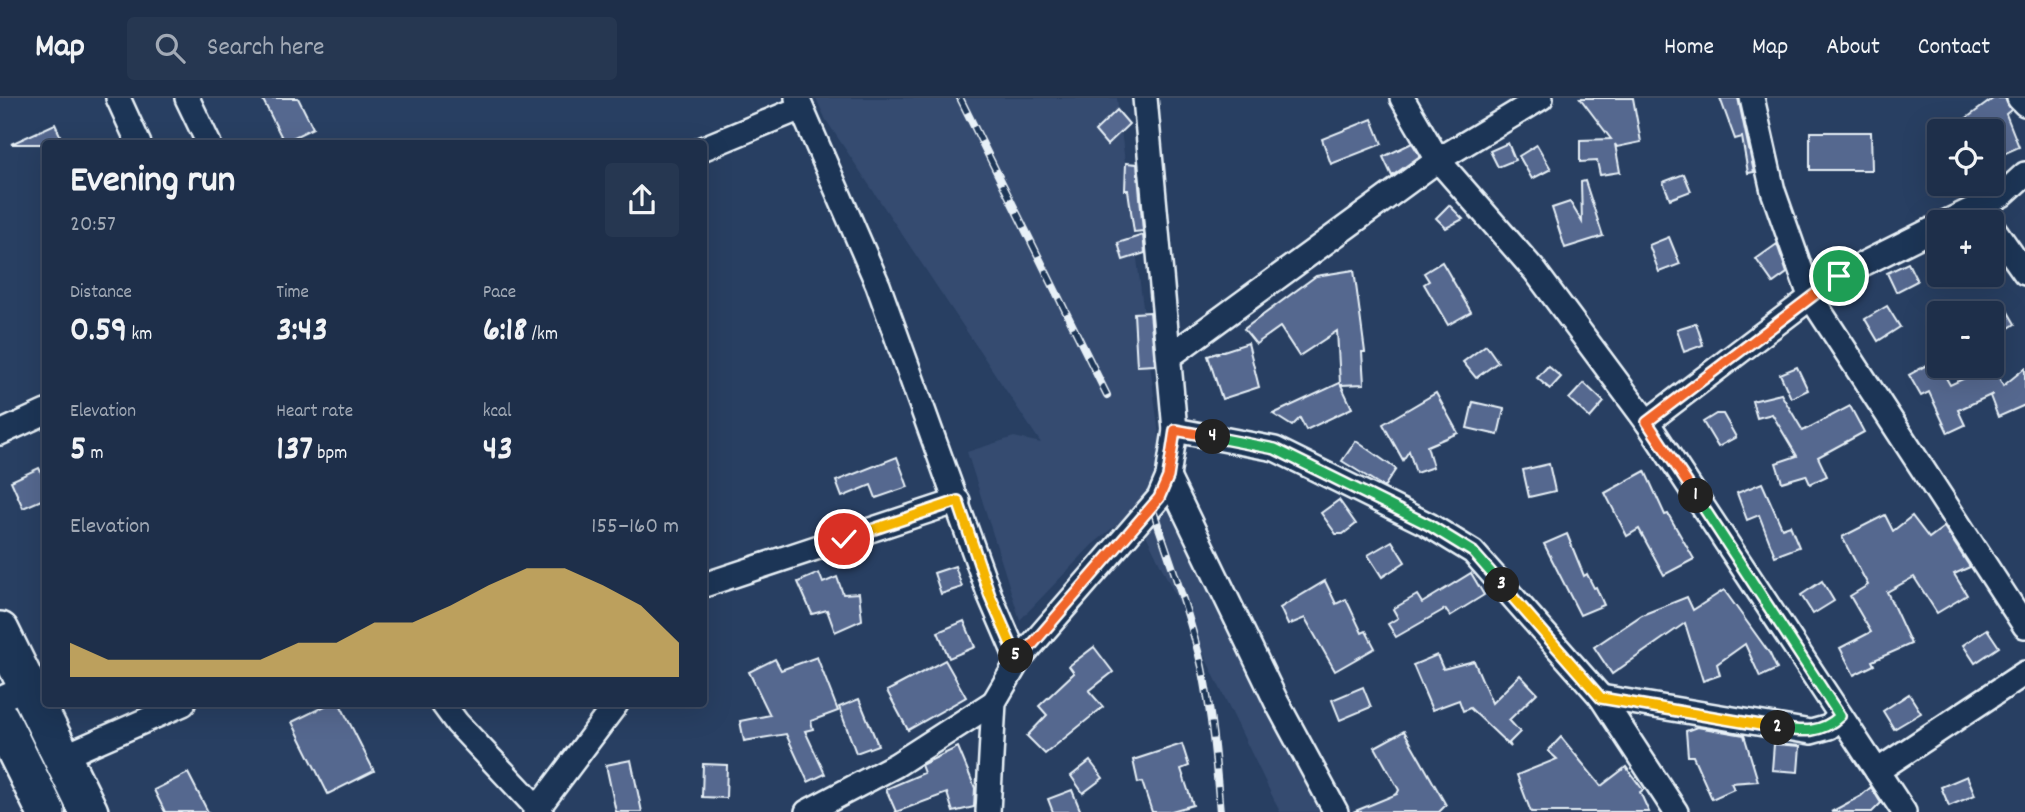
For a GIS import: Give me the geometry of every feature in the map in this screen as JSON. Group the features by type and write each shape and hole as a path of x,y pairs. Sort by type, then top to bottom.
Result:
{"highway":[{"path":"0,631 13,693 62,757 89,812"},
{"path":"0,719 46,812"}],"street":[{"path":"118,98 137,140"},
{"path":"187,98 207,140"},
{"path":"807,812 896,765 994,702 1018,661 1159,498 1168,477 1175,430 1145,98"},
{"path":"1402,98 1438,160 1535,271 1647,422 1904,812"},
{"path":"1170,356 1438,160 1541,98"},
{"path":"1752,98 1773,191 1810,296 2025,626"},
{"path":"2019,98 2025,104"},
{"path":"707,147 799,103 878,285 990,596 1018,661"},
{"path":"1992,210 2002,195 2025,174"},
{"path":"1647,422 1839,276 1927,232"},
{"path":"2004,243 2025,273"},
{"path":"0,433 42,414"},
{"path":"1175,430 1275,449 1429,525 1473,552 1601,698 1676,812"},
{"path":"1168,477 1276,701 1336,812"},
{"path":"707,585 765,562 958,501"},
{"path":"1877,771 2025,673"},
{"path":"1601,698 1811,732 1829,727 1840,716"},
{"path":"988,812 994,702"},
{"path":"62,757 176,707"},
{"path":"445,707 537,811 614,707"}],"shaded area":[{"path":"816,98 1117,98 1160,444 1342,812 1280,812 1134,510 1092,545 1020,620 967,452 1014,437 1041,443 826,120"}],"building":[{"path":"262,98 298,98 313,128 283,140"},
{"path":"1580,98 1633,98 1641,142 1617,147 1615,144 1620,172 1600,175 1597,161 1580,162 1580,140 1611,139"},
{"path":"1720,98 1738,98 1754,172 1748,173 1742,137 1735,139"},
{"path":"1994,98 2005,98 2011,110 2006,114 2019,147 2004,154 2004,119 1965,119"},
{"path":"1117,110 1129,124 1107,145 1095,131"},
{"path":"1372,119 1382,144 1331,164 1322,139"},
{"path":"55,124 62,140 42,140 42,144 11,144"},
{"path":"1810,132 1871,132 1872,170 1810,170"},
{"path":"1412,143 1420,156 1392,176 1383,157"},
{"path":"1508,143 1515,160 1498,167 1490,151"},
{"path":"1537,145 1551,169 1532,179 1519,156"},
{"path":"1126,163 1137,164 1143,231 1134,232 1128,190 1125,190"},
{"path":"1684,174 1691,191 1670,199 1663,182"},
{"path":"1585,181 1603,236 1565,248 1552,208 1570,202 1582,222 1581,182"},
{"path":"1449,205 1463,219 1446,228 1436,218"},
{"path":"1143,235 1145,253 1123,260 1118,243"},
{"path":"1669,237 1680,264 1659,272 1649,245"},
{"path":"1777,244 1787,273 1773,283 1756,259"},
{"path":"1442,262 1471,312 1448,325 1424,284 1429,281 1424,273"},
{"path":"1908,263 1917,281 1896,292 1887,273"},
{"path":"1354,270 1365,352 1362,352 1364,384 1341,385 1352,408 1306,430 1300,418 1292,426 1273,414 1340,383 1337,331 1299,356 1280,327 1256,344 1244,329 1316,276"},
{"path":"2004,305 2015,324 2004,331"},
{"path":"1887,306 1900,327 1878,341 1865,319"},
{"path":"1150,312 1155,365 1137,366 1134,313"},
{"path":"1696,323 1703,345 1684,352 1677,329"},
{"path":"1248,343 1259,387 1222,399 1208,356"},
{"path":"1486,345 1498,362 1476,378 1463,362"},
{"path":"1927,365 1927,378 1946,378 1950,385 1965,378 1999,378 2003,386 2025,368 2025,405 1998,417 1990,396 1993,394 1958,410 1965,425 1948,433 1929,392 1921,396 1909,375"},
{"path":"1548,366 1561,377 1550,389 1537,378"},
{"path":"1797,367 1808,390 1791,398 1780,374"},
{"path":"1584,383 1604,402 1590,418 1569,399"},
{"path":"1436,393 1458,433 1427,446 1433,467 1416,473 1409,451 1403,460 1383,424"},
{"path":"1781,394 1803,431 1850,406 1864,432 1818,457 1827,476 1810,484 1806,475 1782,482 1776,463 1797,456 1772,414 1757,418 1752,401"},
{"path":"1473,402 1504,409 1498,435 1467,428"},
{"path":"1716,414 1723,414 1736,437 1718,447 1703,422"},
{"path":"1356,441 1396,469 1384,487 1342,461"},
{"path":"897,457 908,487 876,498 871,485 842,497 836,481"},
{"path":"1549,464 1555,491 1529,497 1523,470"},
{"path":"39,468 42,474 42,500 23,508 11,481"},
{"path":"1645,471 1665,515 1668,514 1694,559 1664,575 1639,529 1627,536 1605,493"},
{"path":"1762,483 1782,528 1790,525 1799,547 1775,556 1759,515 1747,520 1737,493"},
{"path":"1339,500 1356,524 1343,534 1336,534 1321,513"},
{"path":"1885,515 1893,531 1912,516 1929,538 1944,527 1970,567 1954,574 1967,595 1937,613 1914,577 1887,592 1911,644 1872,661 1874,665 1854,675 1840,648 1871,632 1850,596 1868,585 1842,537"},
{"path":"1567,534 1584,576 1587,574 1594,588 1596,587 1604,605 1580,615 1544,544"},
{"path":"1392,541 1405,562 1382,577 1368,555"},
{"path":"955,566 962,587 941,594 934,573"},
{"path":"819,573 823,583 837,577 843,594 859,593 862,620 835,632 827,610 812,614 798,582"},
{"path":"1471,573 1484,595 1450,616 1445,609 1396,637 1388,624 1398,618 1393,609 1417,595 1422,603"},
{"path":"1325,581 1336,604 1346,599 1362,633 1366,631 1375,648 1335,671 1305,618 1288,625 1280,608"},
{"path":"1822,581 1834,601 1813,614 1801,595"},
{"path":"1724,590 1770,654 1777,669 1760,677 1745,644 1717,664 1720,675 1703,681 1685,623 1612,674 1594,647 1642,615 1687,597 1693,610"},
{"path":"964,621 975,647 949,658 938,632"},
{"path":"1987,629 1999,647 1975,663 1963,645"},
{"path":"1094,647 1113,672 1089,691 1103,707 1045,754 1027,736 1047,715 1039,706 1074,673 1069,666"},
{"path":"1437,655 1443,669 1474,661 1492,703 1520,675 1537,693 1509,720 1520,732 1509,743 1511,747 1470,708 1463,711 1459,700 1432,710 1413,665"},
{"path":"817,657 838,711 811,721 813,729 805,731 825,774 808,782 786,734 744,741 740,721 770,715 749,672 775,659 781,670"},
{"path":"945,660 966,697 908,730 887,691"},
{"path":"1363,687 1371,707 1340,720 1332,700"},
{"path":"1909,694 1921,713 1894,729 1883,711"},
{"path":"859,699 878,745 856,753 839,707"},
{"path":"323,707 342,707 374,771 328,794 292,722"},
{"path":"1697,727 1744,735 1758,781 1731,783 1734,789 1712,799 1693,756 1688,756 1686,731"},
{"path":"1404,731 1446,805 1439,812 1353,812 1397,794 1399,790 1375,747"},
{"path":"1561,737 1601,786 1626,767 1643,790 1640,792 1649,812 1531,812 1517,775 1557,759 1548,751"},
{"path":"1182,744 1189,766 1181,769 1193,805 1168,812 1152,812 1142,782 1138,783 1133,760"},
{"path":"1774,744 1800,746 1798,772 1772,770"},
{"path":"958,747 975,788 974,807 953,812 947,793 896,812 886,789 924,773 921,765"},
{"path":"631,760 642,812 616,812 606,765"},
{"path":"1090,761 1103,778 1083,793 1071,776"},
{"path":"703,764 727,765 726,798 702,797"},
{"path":"188,773 208,812 165,812 154,790"},
{"path":"1967,776 1975,795 1949,806 1941,787"},
{"path":"1871,787 1881,803 1872,812 1831,812 1861,796"},
{"path":"1072,790 1081,812 1053,812 1048,799"}],"railway":[{"path":"960,98 1107,395"},
{"path":"1152,507 1202,667 1211,721 1220,812"}],"route":[{"path":"844,539 958,501 990,596 1018,661 1159,498 1168,477 1175,430 1275,449 1429,525 1473,552 1601,698 1811,732 1829,727 1840,716 1647,422 1839,276"}]}
